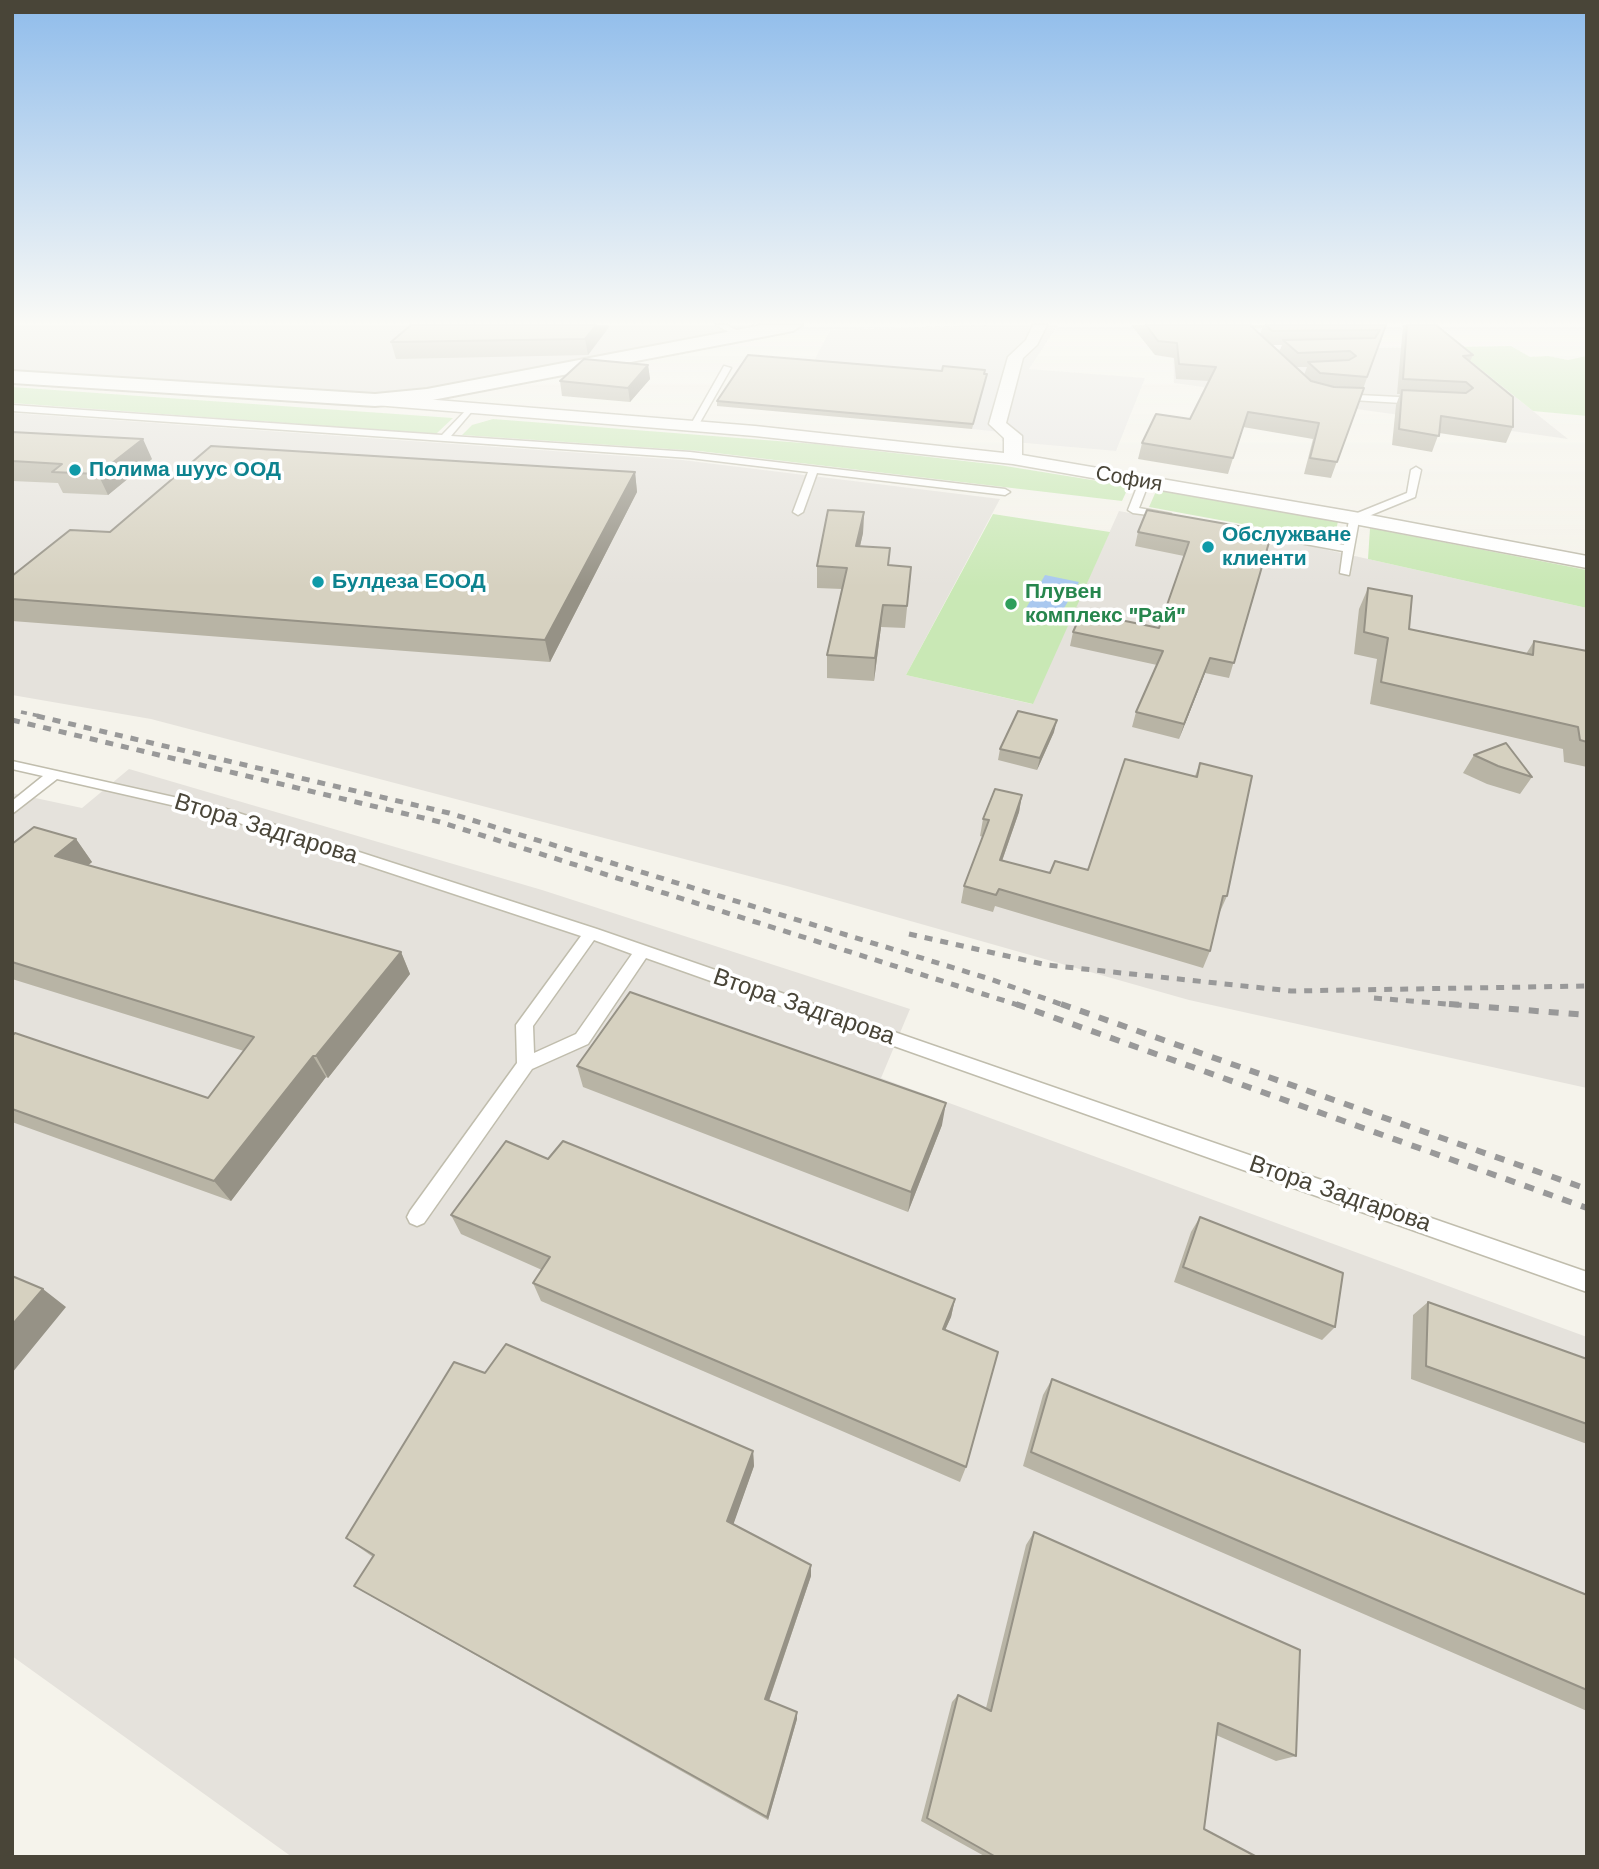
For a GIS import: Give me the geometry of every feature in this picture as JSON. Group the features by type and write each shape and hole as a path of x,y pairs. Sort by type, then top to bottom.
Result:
{"street":[{"name":"София","path":"467,412 694,426 1013,459 1354,518 1587,562"},
{"path":"1000,412 997,424 1013,436 1013,459"}],"lane":[{"path":"77,412 690,455 1005,492"},
{"path":"694,426 702,412"},
{"path":"446,436 473,413"},
{"path":"797,512 814,469"},
{"path":"1345,573 1354,518 1412,495 1416,470"},
{"path":"1144,482 1133,510 1174,517"},
{"path":"1241,530 1349,550"},
{"name":"Втора Задгарова","path":"12,765 218,811 591,933 1587,1282"},
{"path":"12,808 55,774"},
{"path":"526,1064 524,1025 591,933"},
{"path":"416,1217 526,1064 582,1039 642,951"}],"shaded area":[{"path":"930,412 1131,412 1116,451 1002,441 1001,432 972,429"},
{"path":"1380,412 1535,412 1568,439"},
{"path":"12,413 682,460 1000,499 906,675 1032,704 1119,511 1310,546 1587,608 1587,1088 1189,1000 787,886 151,719 12,695"},
{"path":"129,769 542,890 910,1009 881,1078 1587,1337 1587,1857 292,1857 12,1656 12,793 82,808"}],"green space":[{"path":"138,412 371,412 453,418 436,434"},
{"path":"1546,412 1587,412 1587,416"},
{"path":"493,419 816,444 999,465 1129,486 1122,501 699,451 462,435 472,425"},
{"path":"1157,489 1338,521 1334,541 1149,507"},
{"name":"Плувен комплекс \"Рай\"","path":"993,514 1110,532 1033,704 906,675"},
{"path":"1370,528 1587,570 1587,608 1368,559"}],"water":[{"path":"1045,575 1079,582 1059,617 1025,610"}],"building":[{"path":"842,412 976,412 973,424"},
{"path":"1193,412 1248,412 1233,458 1142,443 1156,414 1190,419"},
{"path":"1249,412 1355,412 1337,462 1310,458 1319,423"},
{"path":"1400,412 1513,412 1513,427 1441,416 1439,436 1399,429"},
{"path":"12,432 143,439 98,474 52,472 62,464 12,461"},
{"name":"Булдеза ЕООД","path":"211,446 635,472 545,640 12,599 12,576 70,530 110,532"},
{"path":"828,510 864,512 856,546 890,548 888,565 911,567 907,606 883,605 875,658 827,655 847,568 817,566"},
{"path":"1147,510 1272,532 1234,663 1210,658 1184,724 1136,712 1163,651 1073,632 1082,612 1159,628 1189,542 1138,532"},
{"path":"1368,588 1412,596 1409,629 1533,655 1534,641 1587,651 1587,742 1580,740 1578,727 1381,682 1388,638 1364,632"},
{"path":"1018,711 1057,720 1040,758 1000,749"},
{"path":"1506,743 1532,777 1474,755"},
{"path":"1125,759 1197,777 1200,763 1252,776 1227,896 1223,896 1210,951 999,889 996,895 964,886 989,820 983,819 995,789 1022,795 1000,860 1050,873 1055,861 1088,870"},
{"path":"34,827 76,839 55,856 401,952 316,1056 313,1056 214,1181 12,1109 12,1036 15,1033 208,1098 254,1037 12,962 12,844"},
{"path":"630,992 946,1103 911,1192 577,1066"},
{"path":"506,1141 548,1159 563,1141 955,1299 943,1329 998,1352 966,1467 533,1283 550,1257 451,1215"},
{"path":"1200,1217 1343,1273 1335,1327 1183,1267"},
{"path":"12,1276 43,1289 12,1325"},
{"path":"1428,1302 1587,1359 1587,1424 1426,1366"},
{"path":"506,1344 753,1451 727,1521 811,1565 765,1699 797,1712 767,1817 354,1586 374,1555 346,1538 454,1362 485,1373"},
{"path":"1052,1379 1587,1595 1587,1690 1031,1452"},
{"path":"1034,1532 1300,1650 1296,1756 1218,1723 1204,1829 1257,1857 996,1857 927,1818 958,1695 991,1711"}],"railway":[{"path":"21,712 44,717"},
{"path":"37,716 449,813 990,979 1066,1006"},
{"path":"12,720 440,822 1021,1006"},
{"path":"909,934 1047,965 1291,991 1587,986"},
{"path":"1374,998 1471,1006"},
{"path":"1016,1004 1587,1208"},
{"path":"1061,1004 1587,1189"},
{"path":"1449,1004 1587,1015"}],"place":[{"name":"Полима шуус ООД","path":"75,470"},
{"name":"Обслужване клиенти","path":"1208,547"},
{"name":"Булдеза ЕООД","path":"318,582"},
{"name":"Плувен комплекс \"Рай\"","path":"1011,604"}]}
